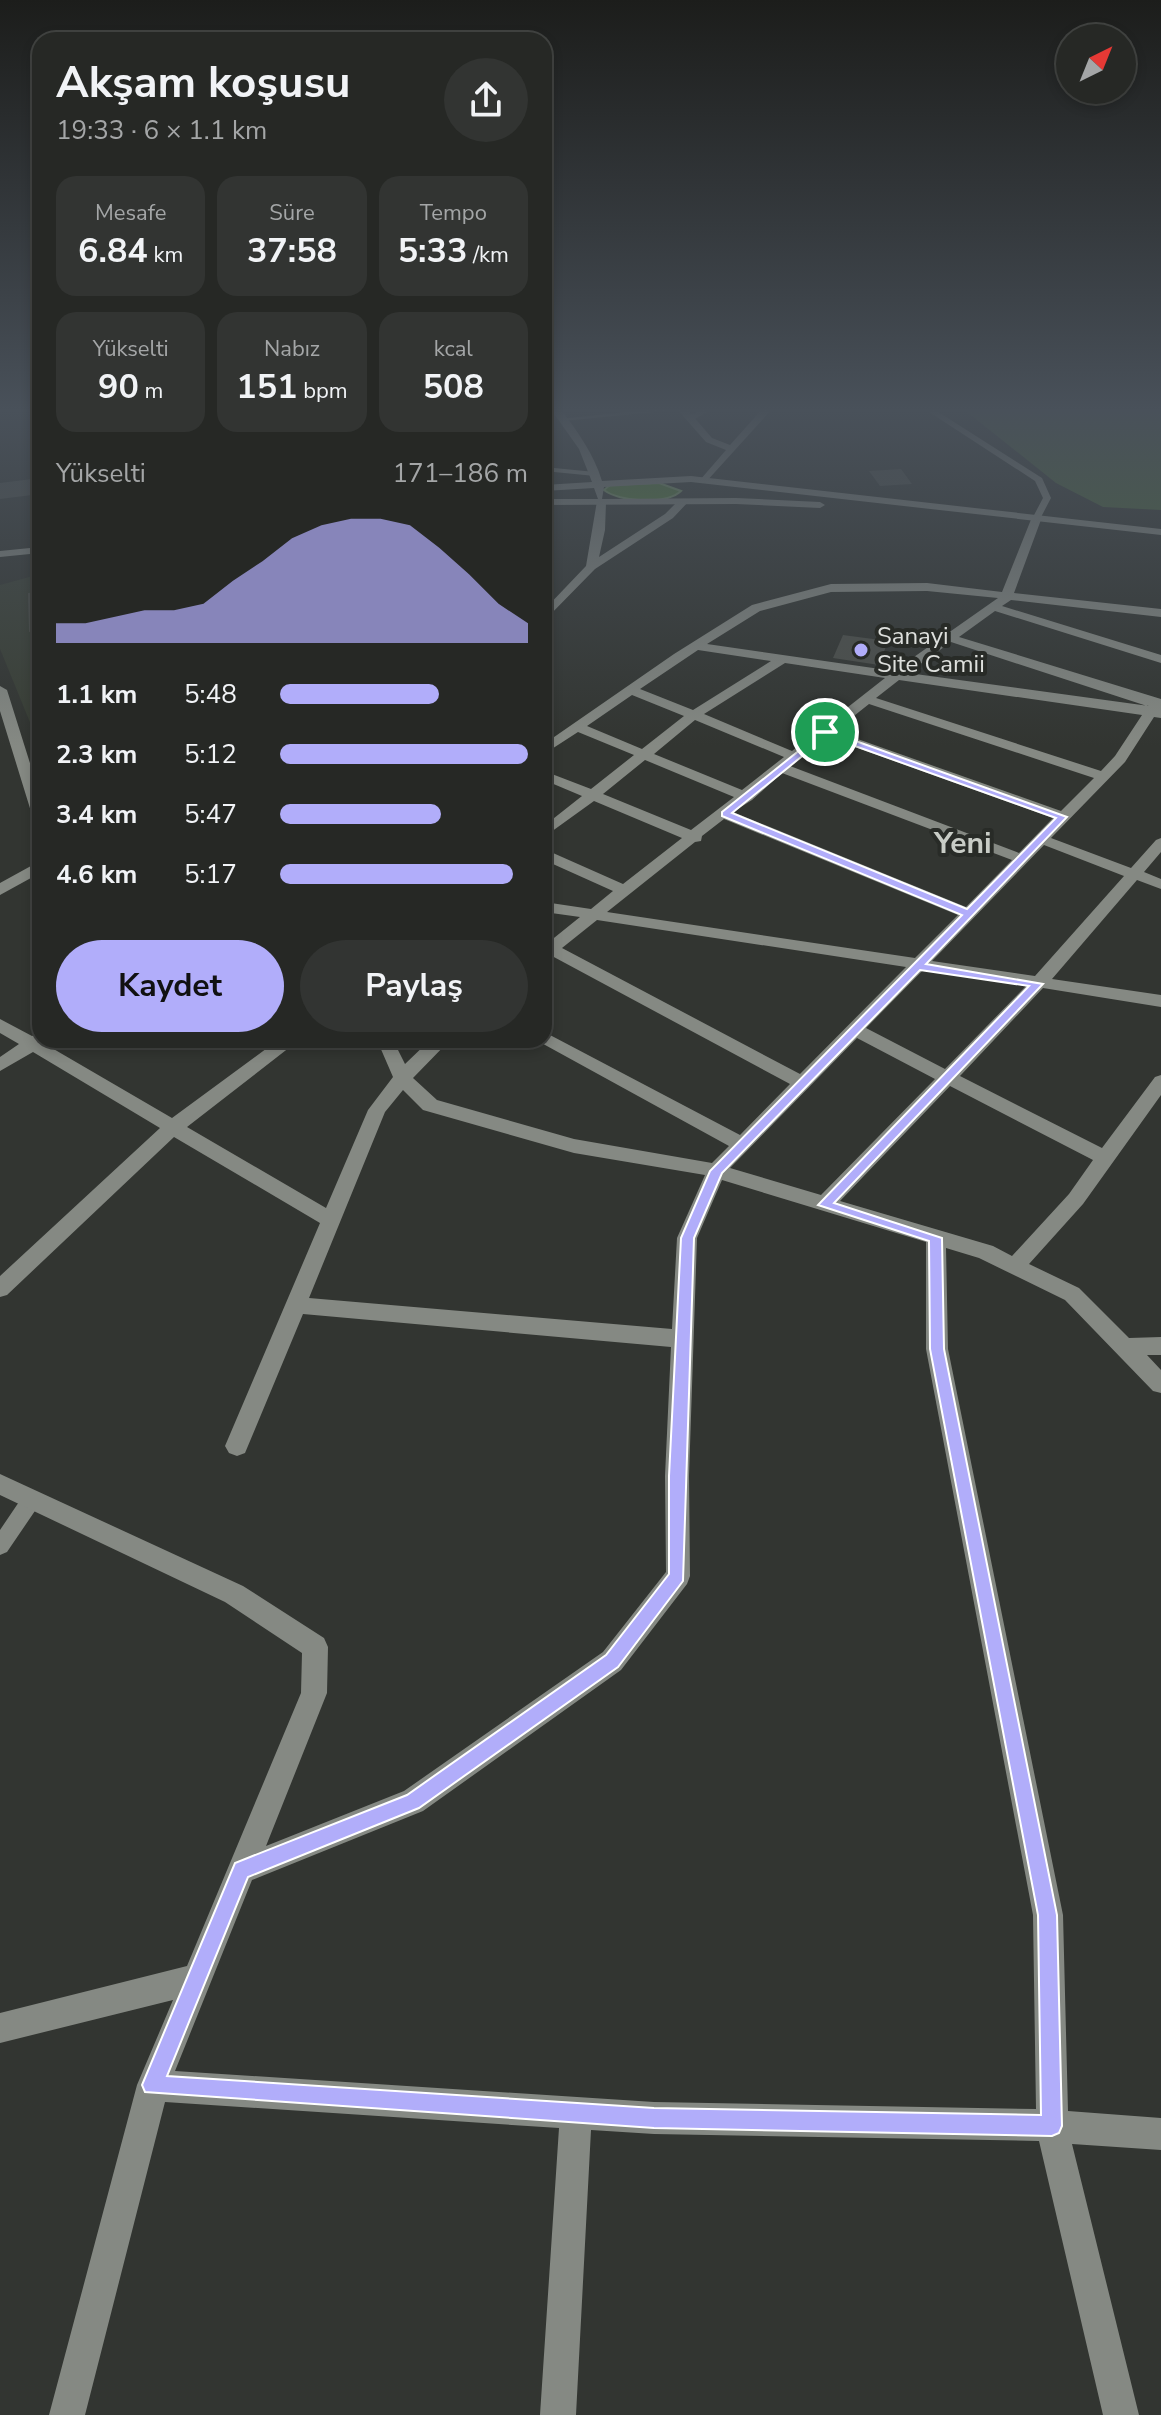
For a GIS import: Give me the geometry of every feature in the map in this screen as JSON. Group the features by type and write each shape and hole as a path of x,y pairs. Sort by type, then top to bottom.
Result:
{"street":[{"path":"591,567 600,521"},
{"path":"552,608 591,567 662,521"},
{"path":"1019,521 1161,532"},
{"path":"1025,521 1161,544"},
{"path":"552,948 696,838 893,678 1000,602 1035,522"},
{"path":"0,554 32,551"},
{"path":"0,565 32,562"},
{"path":"552,744 756,608 831,588 927,587 1000,602 1161,613"},
{"path":"1000,602 1161,659"},
{"path":"950,638 1158,709"},
{"path":"695,646 893,678 1158,709"},
{"path":"552,827 694,715 781,660"},
{"path":"0,690 4,722 32,797"},
{"path":"630,690 795,757"},
{"path":"867,699 1103,776"},
{"path":"241,1870 413,1801 612,1661 678,1576 677,1476 687,1238 716,1171 1120,759 1158,709"},
{"path":"577,727 747,797"},
{"path":"825,732 1063,817"},
{"path":"782,768 1022,859"},
{"path":"552,778 696,838"},
{"path":"725,814 969,914"},
{"path":"1041,839 1161,884"},
{"path":"824,1205 1038,984 1161,843"},
{"path":"552,858 626,891"},
{"path":"0,890 32,871"},
{"path":"552,908 1161,1001"},
{"path":"552,955 803,1083"},
{"path":"0,1025 32,1041"},
{"path":"855,1030 1105,1158"},
{"path":"552,1043 742,1145"},
{"path":"0,1065 32,1044"},
{"path":"45,1048 172,1128 332,1221"},
{"path":"0,1289 172,1128 279,1048"},
{"path":"389,1048 402,1078 430,1105 574,1146 716,1171 986,1252 1072,1294 1161,1384"},
{"path":"237,1446 377,1110 402,1078 433,1048"},
{"path":"1015,1266 1076,1199 1161,1081"},
{"path":"936,1238 937,1349 1048,1915 1052,2126 1121,2415"},
{"path":"296,1305 683,1339"},
{"path":"1126,1347 1161,1346"},
{"path":"0,1484 234,1594 315,1647 314,1693 153,2085 67,2415"},
{"path":"0,2028 196,1979"},
{"path":"153,2085 654,2118 1052,2126 1161,2134"},
{"path":"558,2415 576,2112"}],"lane":[{"path":"0,1546 32,1499"}],"shaded area":[{"path":"32,576 32,727 0,649 0,585"}],"building":[{"path":"28,593 32,593 32,631 29,632"},
{"name":"Sanayi Site Camii","path":"843,635 888,641 879,665 833,658"}],"place":[{"name":"Sanayi Site Camii","path":"861,650"}],"district":[{"name":"Yeni","path":"963,843"}],"route":[{"path":"825,732 725,814 969,914 917,966 1038,984 824,1205 936,1238 937,1349 1048,1915 1052,2126 654,2118 484,2104 153,2085 241,1870 413,1801 612,1661 678,1576 677,1476 687,1238 716,1171 917,966 1063,817 825,732"}]}
